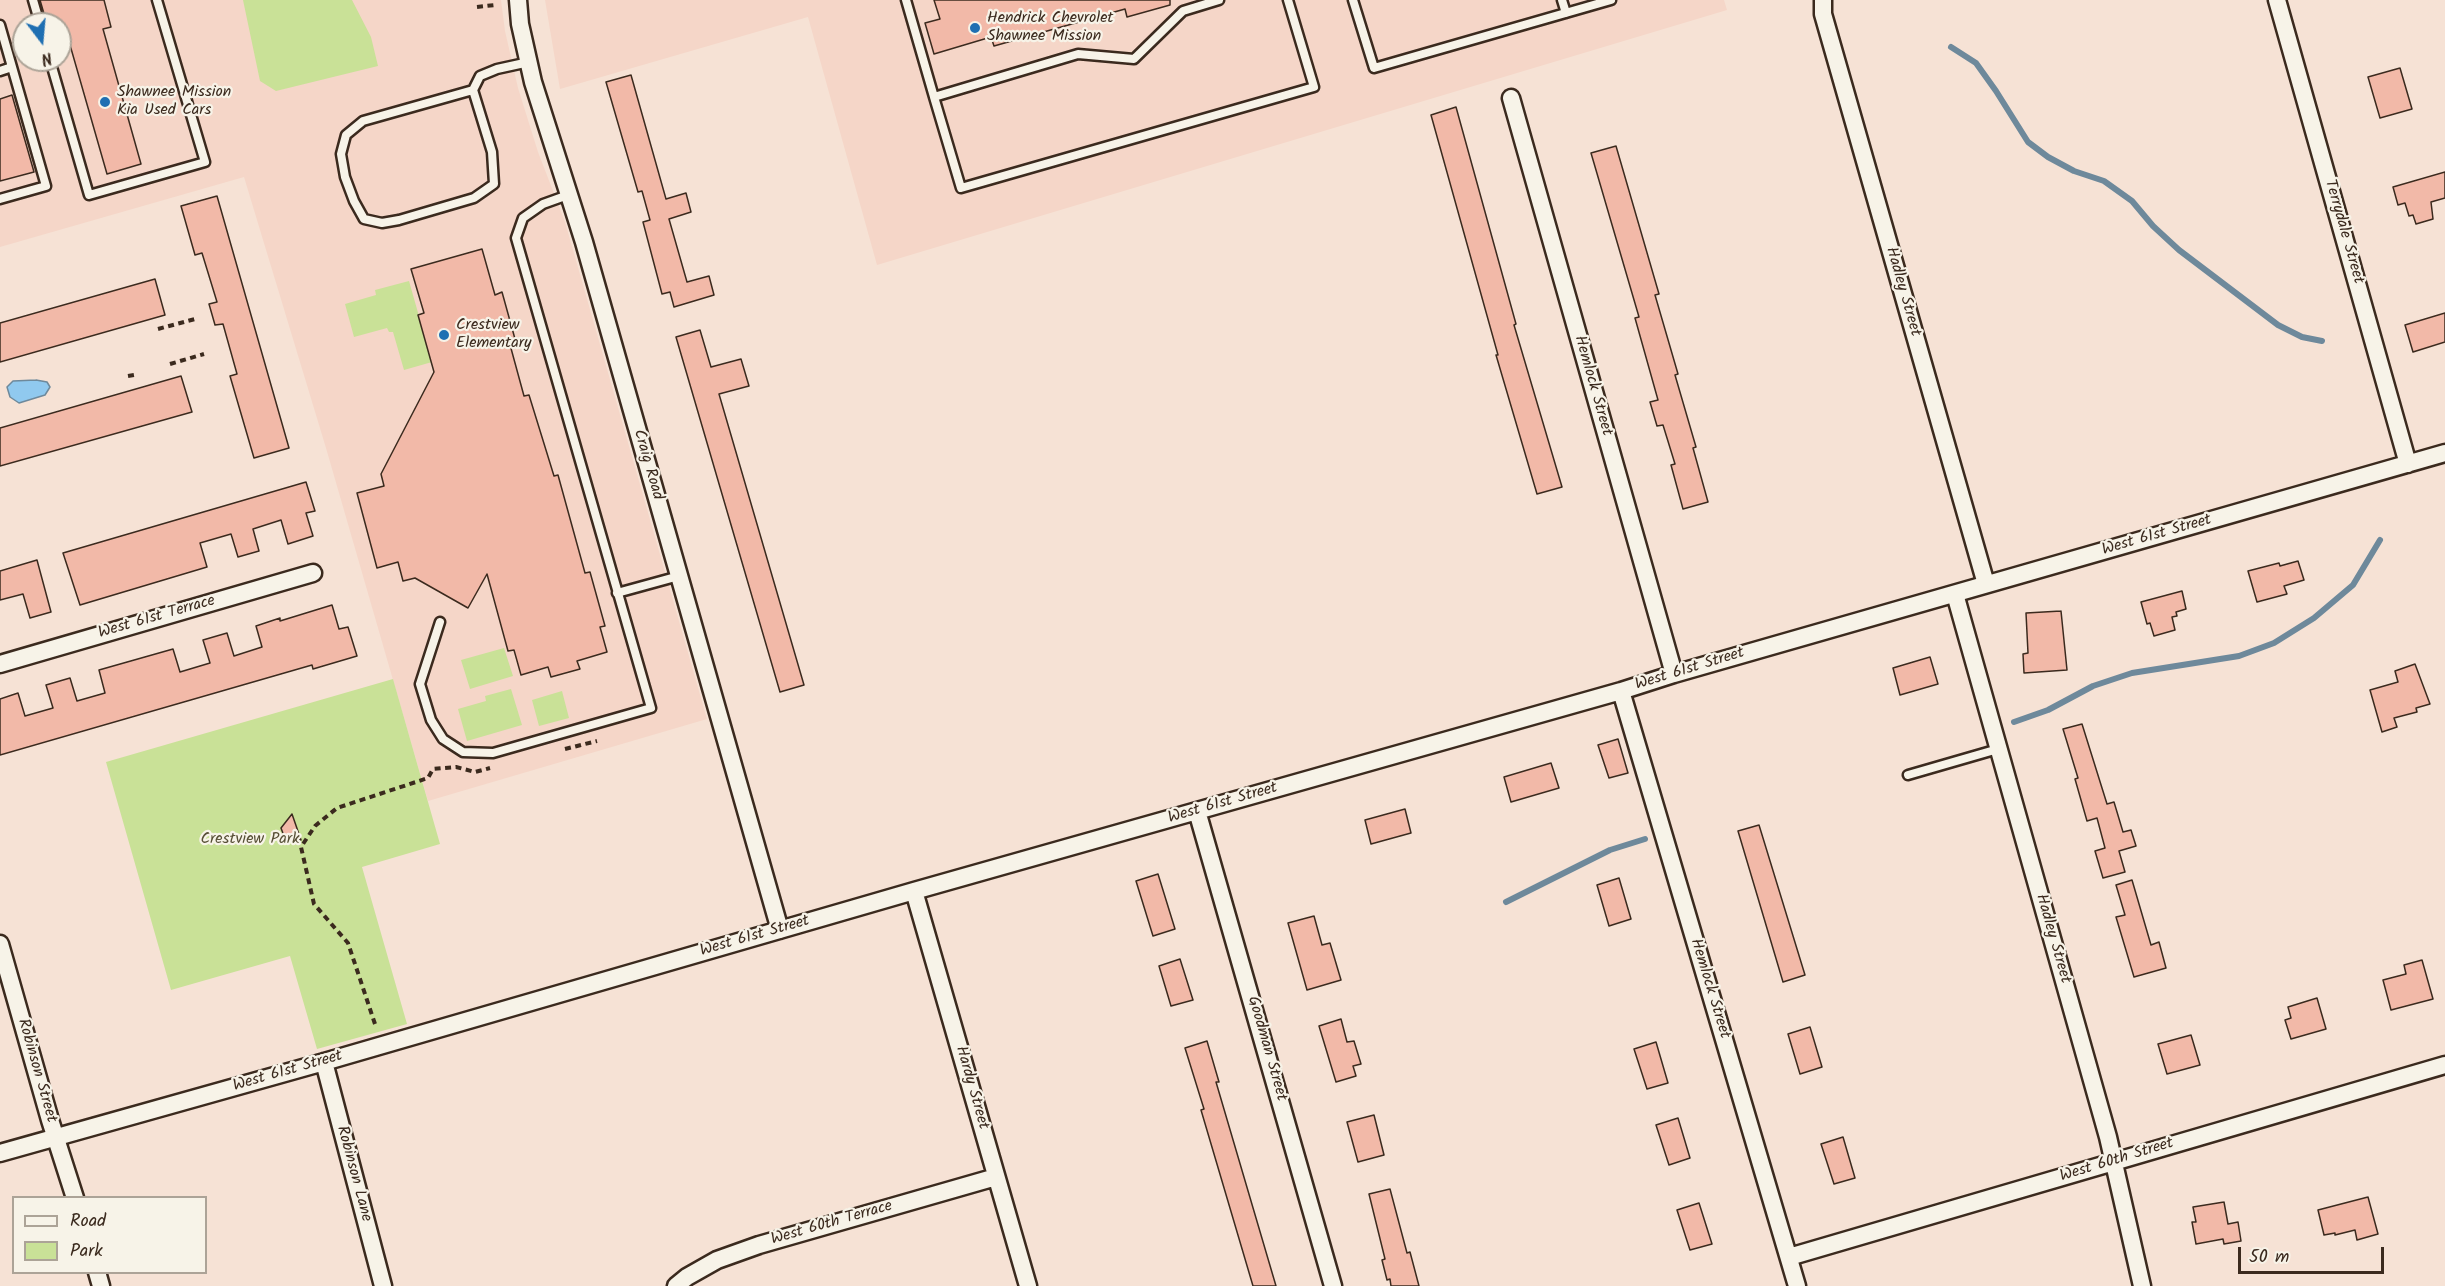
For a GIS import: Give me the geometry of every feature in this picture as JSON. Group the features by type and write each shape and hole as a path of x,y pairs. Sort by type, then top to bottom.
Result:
{"street":[{"name":"Craig Road","path":"518,0 520,24 528,62 544,122 584,242 780,930"},
{"name":"Hadley Street","path":"1823,0 1826,25 1986,585"},
{"name":"Terrydale Street","path":"2277,0 2408,464"},
{"name":"Hemlock Street","path":"1511,98 1674,674"},
{"name":"West 61st Street","path":"0,1153 324,1062 914,891 1621,692 1674,674 2445,453"},
{"name":"West 61st Terrace","path":"0,664 314,573"},
{"name":"Hadley Street","path":"1955,594 2108,1137 2142,1286"},
{"name":"Hemlock Street","path":"1621,692 1797,1286"},
{"name":"Goodman Street","path":"1197,811 1334,1286"},
{"name":"Hardy Street","path":"914,891 1028,1286"},
{"name":"Robinson Street","path":"0,944 55,1137 75,1196"},
{"name":"Robinson Lane","path":"324,1062 383,1286"},
{"name":"West 60th Street","path":"1789,1257 2445,1065"},
{"name":"West 60th Terrace","path":"676,1286 717,1260 759,1245 996,1177"}],"lane":[{"path":"53,72 89,195 205,162 157,0"},
{"path":"906,0 961,188 1314,87 1288,0"},
{"path":"934,97 1078,54 1134,58 1183,11 1220,0"},
{"path":"1353,0 1374,68 1611,0"},
{"path":"1562,0 1566,13"},
{"path":"0,25 12,68 0,71"},
{"path":"473,90 363,121 346,135 341,154 345,177 364,219 381,223 411,217 474,198 494,184 492,152 473,90 480,76 497,69 528,62"},
{"path":"0,199 46,186 13,72"},
{"path":"440,622 420,684 431,720 442,739 463,752 493,753 651,708 516,238 523,218 543,204 568,195"},
{"path":"617,593 679,576"},
{"path":"1908,775 1998,749"}],"path":[{"path":"477,7 495,6"},
{"path":"158,329 195,319"},
{"path":"170,364 204,354"},
{"path":"128,376 134,375"},
{"path":"564,749 597,741"},
{"path":"375,1024 348,943 314,904 301,847 315,826 337,808 428,778 433,769 456,767 475,772 497,766"}],"shaded area":[{"name":"Crestview Elementary","path":"0,0 501,0 505,31 518,88 538,152 565,222 707,719 428,801 326,448 244,177 0,247"},
{"path":"545,0 1724,0 1727,10 877,265 808,17 560,89"}],"green space":[{"path":"243,0 352,0 371,37 378,66 276,91 260,81"},
{"path":"409,281 432,362 404,370 393,332 389,332 387,328 354,337 345,304 376,295 375,290"},
{"path":"504,648 513,676 470,689 461,660"},
{"name":"Crestview Park","path":"393,679 440,844 362,867 407,1024 317,1049 290,956 171,990 106,762"},
{"path":"511,689 522,725 467,741 458,709 486,701 485,696"},
{"path":"562,691 569,718 539,726 532,700"}],"water":[{"path":"13,381 47,382 50,387 45,395 19,403 10,397 7,387"}],"building":[{"name":"Shawnee Mission Kia Used Cars","path":"40,0 104,0 111,27 103,29 141,164 107,174 72,52 72,12 44,12"},
{"name":"Hendrick Chevrolet Shawnee Mission","path":"934,0 1170,0 1170,5 1127,17 1125,9 994,46 991,37 934,54 925,23 940,19"},
{"path":"2400,68 2412,109 2380,118 2368,77"},
{"path":"631,75 666,199 686,193 691,212 669,219 687,282 709,276 714,295 674,307 670,292 662,294 643,222 650,220 642,191 638,192 606,82"},
{"path":"12,95 34,172 0,181 0,99"},
{"path":"1456,107 1516,324 1514,325 1562,487 1537,494 1496,355 1498,355 1431,115"},
{"path":"1616,146 1659,294 1655,295 1678,374 1675,375 1696,447 1693,448 1708,502 1683,509 1671,465 1675,464 1663,425 1657,426 1650,402 1658,400 1635,318 1639,317 1591,153"},
{"path":"2445,172 2445,198 2431,202 2433,219 2416,224 2413,215 2409,216 2405,203 2398,205 2393,187"},
{"path":"217,196 289,448 254,458 230,376 237,374 223,324 215,325 209,304 217,302 202,253 195,255 181,206"},
{"name":"Crestview Elementary","path":"482,249 495,295 502,292 515,339 509,341 524,396 529,395 554,476 558,475 585,573 590,572 605,626 600,627 607,652 577,661 580,669 551,677 548,667 521,675 514,650 508,651 487,574 468,608 415,578 403,581 398,562 377,568 357,493 384,486 381,474 434,372 418,315 424,313 411,269"},
{"path":"155,279 165,315 0,362 0,323"},
{"path":"2445,313 2445,342 2413,352 2405,325"},
{"path":"700,330 711,367 741,359 749,386 719,394 804,685 780,692 676,337"},
{"path":"181,376 192,412 0,466 0,428"},
{"path":"306,482 315,511 306,513 313,536 288,544 281,520 253,529 259,551 238,557 231,534 200,543 207,567 80,605 63,553"},
{"path":"37,560 51,612 30,618 23,594 0,600 0,571"},
{"path":"2298,561 2304,580 2284,586 2287,594 2257,602 2248,571"},
{"path":"2182,591 2186,609 2176,612 2177,616 2172,617 2175,630 2154,636 2150,623 2147,624 2141,602"},
{"path":"332,605 339,629 348,627 357,656 313,669 312,665 0,755 0,699 18,693 25,716 53,708 46,685 70,678 77,701 105,693 99,670 173,649 180,672 210,663 203,640 227,633 234,656 262,647 256,626"},
{"path":"2061,611 2067,670 2024,673 2023,654 2028,653 2026,613"},
{"path":"1930,657 1938,684 1900,695 1893,668"},
{"path":"2415,664 2430,704 2416,708 2417,712 2394,718 2397,727 2382,732 2370,690 2398,682 2395,671"},
{"path":"2082,724 2107,804 2114,802 2123,832 2131,830 2136,846 2119,851 2125,872 2103,878 2095,851 2105,848 2097,818 2087,821 2075,779 2078,778 2063,729"},
{"path":"1618,739 1628,773 1609,778 1598,745"},
{"path":"1551,763 1559,788 1511,802 1504,777"},
{"path":"1405,809 1411,833 1371,844 1365,820"},
{"path":"292,814 301,840 284,836 281,828"},
{"path":"1759,825 1805,975 1783,982 1738,831"},
{"path":"1158,874 1175,929 1153,936 1136,881"},
{"path":"1619,878 1631,919 1609,926 1597,885"},
{"path":"2132,880 2151,945 2159,942 2166,968 2134,977 2116,917 2125,915 2116,885"},
{"path":"1314,916 1322,945 1330,943 1341,980 1307,990 1288,923"},
{"path":"1180,959 1193,1000 1171,1006 1159,966"},
{"path":"2422,960 2433,999 2391,1010 2383,980 2406,974 2404,965"},
{"path":"2317,998 2326,1029 2291,1039 2285,1020 2291,1018 2288,1007"},
{"path":"1341,1019 1347,1042 1354,1041 1361,1064 1353,1066 1356,1076 1336,1082 1319,1026"},
{"path":"1810,1027 1822,1067 1800,1074 1788,1034"},
{"path":"2191,1035 2200,1065 2167,1074 2158,1044"},
{"path":"1207,1041 1219,1082 1216,1082 1276,1286 1253,1286 1201,1110 1204,1109 1185,1048"},
{"path":"1656,1042 1668,1083 1647,1089 1634,1049"},
{"path":"1374,1115 1384,1155 1358,1162 1347,1122"},
{"path":"1678,1118 1690,1158 1669,1165 1656,1125"},
{"path":"1843,1137 1855,1178 1834,1184 1821,1144"},
{"path":"1390,1189 1407,1253 1410,1252 1419,1286 1391,1286 1390,1279 1387,1280 1382,1260 1385,1259 1369,1194"},
{"path":"2368,1197 2378,1234 2357,1240 2355,1230 2324,1235 2318,1210"},
{"path":"2224,1202 2228,1224 2238,1222 2241,1241 2224,1244 2223,1239 2196,1244 2192,1222 2196,1222 2193,1207"},
{"path":"1699,1203 1712,1244 1690,1250 1677,1210"}],"waterway":[{"path":"1951,47 1976,63 2028,142 2048,157 2074,171 2104,181 2132,201 2153,226 2179,250 2278,325 2302,337 2322,341"},
{"path":"2014,722 2048,710 2093,686 2132,673 2239,656 2274,643 2314,618 2353,585 2380,540"},
{"path":"1506,902 1610,850 1645,839"}],"place":[{"name":"Hendrick Chevrolet Shawnee Mission","path":"975,28"},
{"name":"Shawnee Mission Kia Used Cars","path":"105,102"},
{"name":"Crestview Elementary","path":"444,335"}]}
